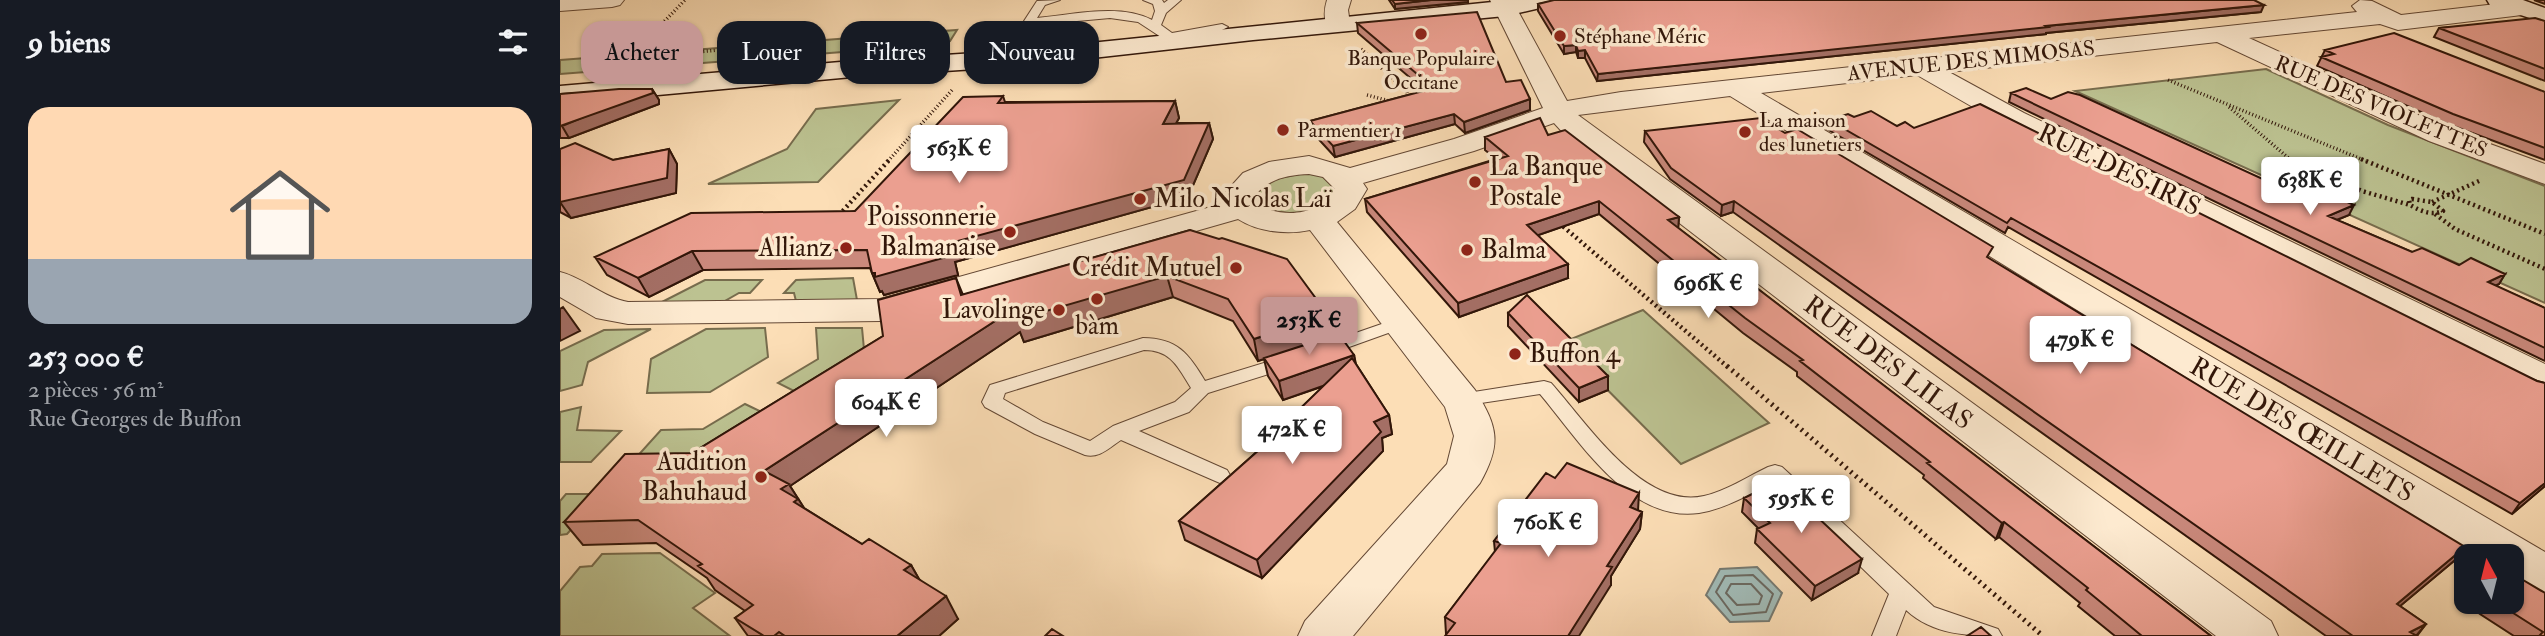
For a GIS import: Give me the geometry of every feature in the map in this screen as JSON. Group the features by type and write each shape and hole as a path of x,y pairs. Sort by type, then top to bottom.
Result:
{"main road":[{"path":"1503,5 1539,0"},
{"path":"1099,33 1161,23 1222,27 1338,13 1503,5 1544,0"},
{"path":"2499,0 2534,12"},
{"path":"560,92 1010,59 1338,13"},
{"path":"560,80 964,50"}],"street":[{"path":"560,4 612,0"},
{"name":"RUE DES LILAS","path":"1503,5 1559,112 1575,129 2253,636"},
{"path":"2364,12 2398,23 2534,12"},
{"path":"2364,12 2420,44"},
{"name":"AVENUE DES MIMOSAS","path":"1347,178 1464,145 1574,107 2220,34 2364,12"},
{"name":"RUE DES VIOLETTES","path":"2220,34 2428,130 2545,175"},
{"name":"RUE DES IRIS","path":"1921,67 2014,119 2545,380"},
{"name":"RUE DES ŒILLETS","path":"1737,87 1742,93 1853,161 2545,575"},
{"path":"560,283 610,310 628,313 881,310 1242,208 1264,220 1299,222 1317,218 1335,210 1347,200 1351,188 1347,178 1338,172 1309,165 1275,169 1245,186 1240,194 1242,208"},
{"path":"1317,218 1461,400 1472,418 1476,435 1475,452 1465,472 1324,636"}],"lane":[{"path":"1030,21 1041,3 1054,0"},
{"path":"1149,0 1158,2 1161,23"},
{"path":"1161,23 1175,0"},
{"path":"1041,21 1110,15 1161,23"},
{"path":"560,92 1138,41 1222,27"},
{"path":"1201,389 1174,348 1161,342 1143,344 997,388 992,402 1092,450 1120,430 1182,407 1201,389 1367,336 1399,323"},
{"path":"1461,400 1544,387 1626,481 1641,492 1677,506 1709,505 1775,472 1926,614 1990,636"},
{"path":"1120,430 1220,475"},
{"path":"1884,636 1902,592"}],"path":[{"path":"665,21 685,0"},
{"path":"1358,47 1407,92 1408,98 1416,105"},
{"path":"2168,80 2545,234"},
{"path":"836,219 958,83"},
{"path":"1367,95 1393,102 1408,98"},
{"path":"2225,104 2286,158 2362,191 2435,214 2455,229 2545,269"},
{"path":"2432,202 2476,183"},
{"path":"2410,205 2409,200 2416,198 2432,202 2442,208 2441,212 2435,214"},
{"path":"1558,223 2043,636"}],"green space":[{"path":"957,30 950,41 950,31"},
{"path":"840,39 840,52 826,53 826,40"},
{"path":"717,48 717,62 703,63 703,49"},
{"path":"581,58 581,72 560,74 560,60"},
{"path":"2266,69 2388,125 2545,186 2545,303 2075,91"},
{"path":"899,100 818,182 708,184 787,149 816,109"},
{"path":"1305,173 1322,176 1335,188 1334,195 1307,211 1298,213 1280,212 1258,205 1256,192 1269,180"},
{"path":"853,278 857,300 796,301 794,293 784,293 796,280"},
{"path":"705,280 762,280 750,293 739,293 723,302 662,302"},
{"path":"1643,310 1769,423 1681,464 1561,343"},
{"path":"765,328 768,357 710,392 647,393 651,359 706,329"},
{"path":"816,328 862,328 865,360 806,397 778,383 818,359"},
{"path":"651,329 588,362 582,385 560,391 560,351 604,330"},
{"path":"745,404 772,417 701,461 633,461 661,430 703,429"},
{"path":"581,407 577,430 621,431 591,462 560,462 560,412"},
{"path":"566,494 603,494 567,534 560,535 560,501"},
{"path":"660,553 715,593 693,608 730,636 560,636 560,591 580,567 592,566 602,554"}],"water":[{"path":"1757,567 1782,593 1769,621 1730,622 1706,595 1720,569"}],"building":[{"path":"1392,0 1431,0 1395,4"},
{"path":"1554,0 2254,0 2264,5 1598,74 1585,50 1578,51 1576,45 1564,46 1538,4"},
{"path":"1477,12 1506,82 1521,80 1530,99 1464,122 1454,114 1333,146 1310,121 1427,90 1422,85 1430,85 1357,23"},
{"path":"2535,18 2545,21 2545,69 2439,28"},
{"path":"2394,33 2545,92 2545,148 2453,114 2321,57 2334,54 2325,50"},
{"path":"2026,88 2051,99 2068,92 2080,95 2282,188 2300,181 2354,205 2328,216 2412,252 2422,248 2459,265 2471,258 2505,274 2488,282 2545,308 2545,348 2011,93"},
{"path":"652,89 653,93 560,126 560,94"},
{"path":"1003,96 998,103 1175,101 1163,124 1209,123 1184,180 947,244 950,256 875,277 867,250 692,251 638,278 595,257 691,213 855,211 963,97"},
{"path":"1980,104 2545,383 2545,483 2520,503 2011,218 2007,223 1829,120 1848,114 1854,117 1871,111 1897,126 1905,122 1914,128"},
{"path":"1540,118 1548,135 1565,130 1679,217 1668,220 2211,636 2142,636 2086,590 2088,588 2002,523 1927,463 1930,462 1800,361 1803,360 1745,318 1599,201 1527,225 1568,264 1458,303 1365,199 1508,156 1485,137"},
{"path":"1761,118 1785,133 1797,129 1993,247 1987,257 2460,544 2454,544 2454,556 2397,604 2426,624 2410,632 2417,636 2353,636 1734,201 1722,205 1671,168 1645,131"},
{"path":"575,143 613,160 669,149 667,178 560,202 560,149"},
{"path":"1190,230 1287,259 1328,315 1254,339 1228,299 1167,276 1015,320 1012,310 764,471 789,484 781,489 798,499 794,502 862,544 869,539 911,565 904,570 946,596 897,636 785,636 779,632 774,636 764,636 735,618 753,605 698,566 702,564 638,520 564,522 625,454 692,453 883,336 878,300 956,278 961,295"},
{"path":"1527,295 1608,376 1579,388 1508,313"},
{"path":"1339,334 1354,355 1279,381 1264,358"},
{"path":"1352,358 1389,415 1374,422 1381,432 1257,560 1179,521 1278,433 1276,432"},
{"path":"1567,463 1639,493 1630,507 1642,512 1607,566 1612,567 1568,636 1445,636 1455,623 1445,617 1501,543 1494,541 1546,473 1555,478"},
{"path":"1779,481 1862,559 1815,586 1757,529 1770,523 1744,498"},
{"path":"2524,581 2545,593 2545,636 2539,636 2543,632 2515,614 2524,614"},
{"path":"1981,627 1991,636 1967,636"},
{"path":"1052,629 1063,636 1045,636"}],"place":[{"name":"Banque Populaire Occitane","path":"1421,34"},
{"name":"Stéphane Méric","path":"1560,36"},
{"name":"Parmentier 1","path":"1283,130"},
{"name":"La maison des lunetiers","path":"1745,132"},
{"name":"La Banque Postale","path":"1475,182"},
{"name":"Milo Nicolas Laï","path":"1140,199"},
{"name":"Poissonnerie Balmanaise","path":"1010,232"},
{"name":"Allianz","path":"846,248"},
{"name":"Balma","path":"1467,250"},
{"name":"Crédit Mutuel","path":"1236,268"},
{"name":"bàm","path":"1097,299"},
{"name":"Lavolinge","path":"1059,310"},
{"name":"Buffon 4","path":"1515,354"},
{"name":"Audition Bahuhaud","path":"761,477"}]}
